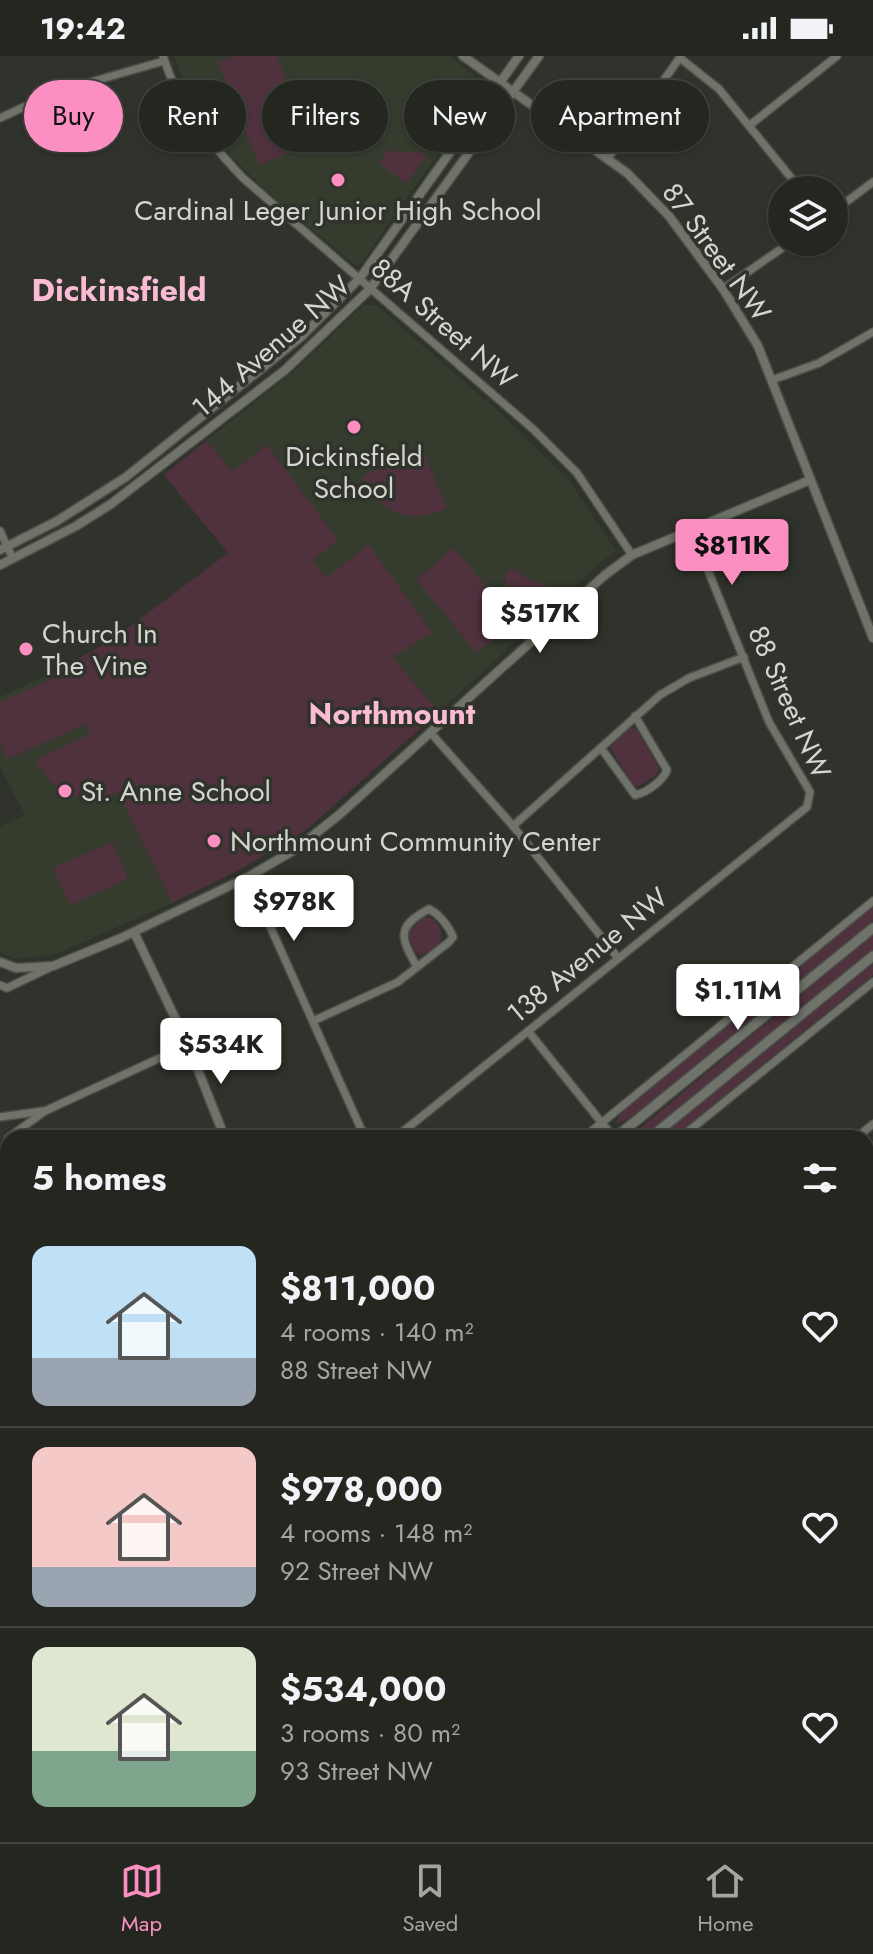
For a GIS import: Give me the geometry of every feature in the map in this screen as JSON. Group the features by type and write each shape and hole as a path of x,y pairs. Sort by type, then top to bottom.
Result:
{"main road":[{"path":"625,1130 873,928"},
{"path":"660,1130 873,956"}],"street":[{"name":"87 Street NW","path":"463,56 497,80"},
{"name":"144 Avenue NW","path":"503,80 519,56"},
{"name":"144 Avenue NW","path":"515,91 539,56"},
{"path":"750,125 837,56"},
{"path":"608,158 680,57 719,89 790,176"},
{"path":"0,118 56,92 164,58"},
{"name":"88A Street NW","path":"164,58 176,91 197,126 221,155 243,178 533,429 577,473 632,555"},
{"name":"87 Street NW","path":"515,93 627,173 669,216 723,289 758,346 873,638"},
{"name":"144 Avenue NW","path":"4,548 57,521 126,477 301,337 360,278 451,152"},
{"name":"144 Avenue NW","path":"0,565 76,526 146,479 285,370 370,289 470,152"},
{"path":"848,201 873,182"},
{"path":"723,289 771,256"},
{"path":"772,380 819,363 872,334"},
{"path":"0,985 7,988 15,985 248,877 307,840 605,575 632,555 810,480"},
{"name":"88 Street NW","path":"691,528 769,722 810,792 807,807"},
{"path":"0,531 4,548 13,559"},
{"path":"513,826 660,695 689,678 744,657"},
{"path":"601,748 635,795 665,776 667,770 663,761 635,716"},
{"path":"430,732 513,826 618,958"},
{"name":"138 Avenue NW","path":"405,1130 807,807"},
{"path":"248,877 362,1130"},
{"path":"593,1130 873,901"},
{"path":"313,1021 398,982 417,967 453,937 436,912 429,909 407,925 402,933 403,942 417,967"},
{"path":"134,932 188,1045 222,1130"},
{"path":"0,962 16,968 53,966"},
{"path":"690,1130 873,982"},
{"path":"528,1031 608,1130"},
{"path":"19,1130 45,1111 188,1045"},
{"path":"0,1117 45,1111"}],"shaded area":[{"name":"Cardinal Leger Junior High School","path":"174,56 449,56 480,80 404,80 404,152 440,152 358,267 275,199 228,152 246,152 246,80 183,80"},
{"path":"234,56 277,56 287,80 262,80 262,152 292,152 259,165 246,132 246,80 225,80 218,62"},
{"path":"388,151 423,153 426,157 408,182 379,163"},
{"path":"364,305 376,305 500,413 568,479 616,551 439,712 206,441 299,367"},
{"path":"206,441 233,471 267,445 338,540 312,561 326,578 369,545 432,633 392,657 439,712 306,830 243,868 172,903 118,792 92,798 70,795 51,782 36,760 90,734 86,724 7,759 0,743 0,702 61,675 59,669 112,640 228,553 164,475"},
{"path":"419,450 424,453 447,508 421,516 397,513 378,500 362,477"},
{"path":"454,548 515,622 477,653 416,580"},
{"path":"510,569 547,586 550,596 542,602 523,597 507,586 504,576"},
{"name":"St. Anne School","path":"59,669 172,903 56,954 14,959 0,952 0,827 25,815 0,767 0,697"},
{"path":"633,728 659,768 657,774 639,786 633,785 610,747 628,729"},
{"path":"112,842 128,879 70,905 53,868"},
{"path":"873,907 873,921 629,1119 616,1122 622,1111"},
{"path":"429,917 440,928 441,939 433,949 419,955 414,951 408,933 423,918"},
{"path":"873,935 873,950 652,1130 639,1129"},
{"path":"873,964 873,975 682,1130 669,1130"}],"place":[{"name":"Cardinal Leger Junior High School","path":"338,180"},
{"name":"Dickinsfield School","path":"354,427"},
{"name":"Church In The Vine","path":"26,649"},
{"name":"St. Anne School","path":"65,791"},
{"name":"Northmount Community Center","path":"214,841"}],"district":[{"name":"Dickinsfield","path":"119,290"},
{"name":"Northmount","path":"392,714"}]}
